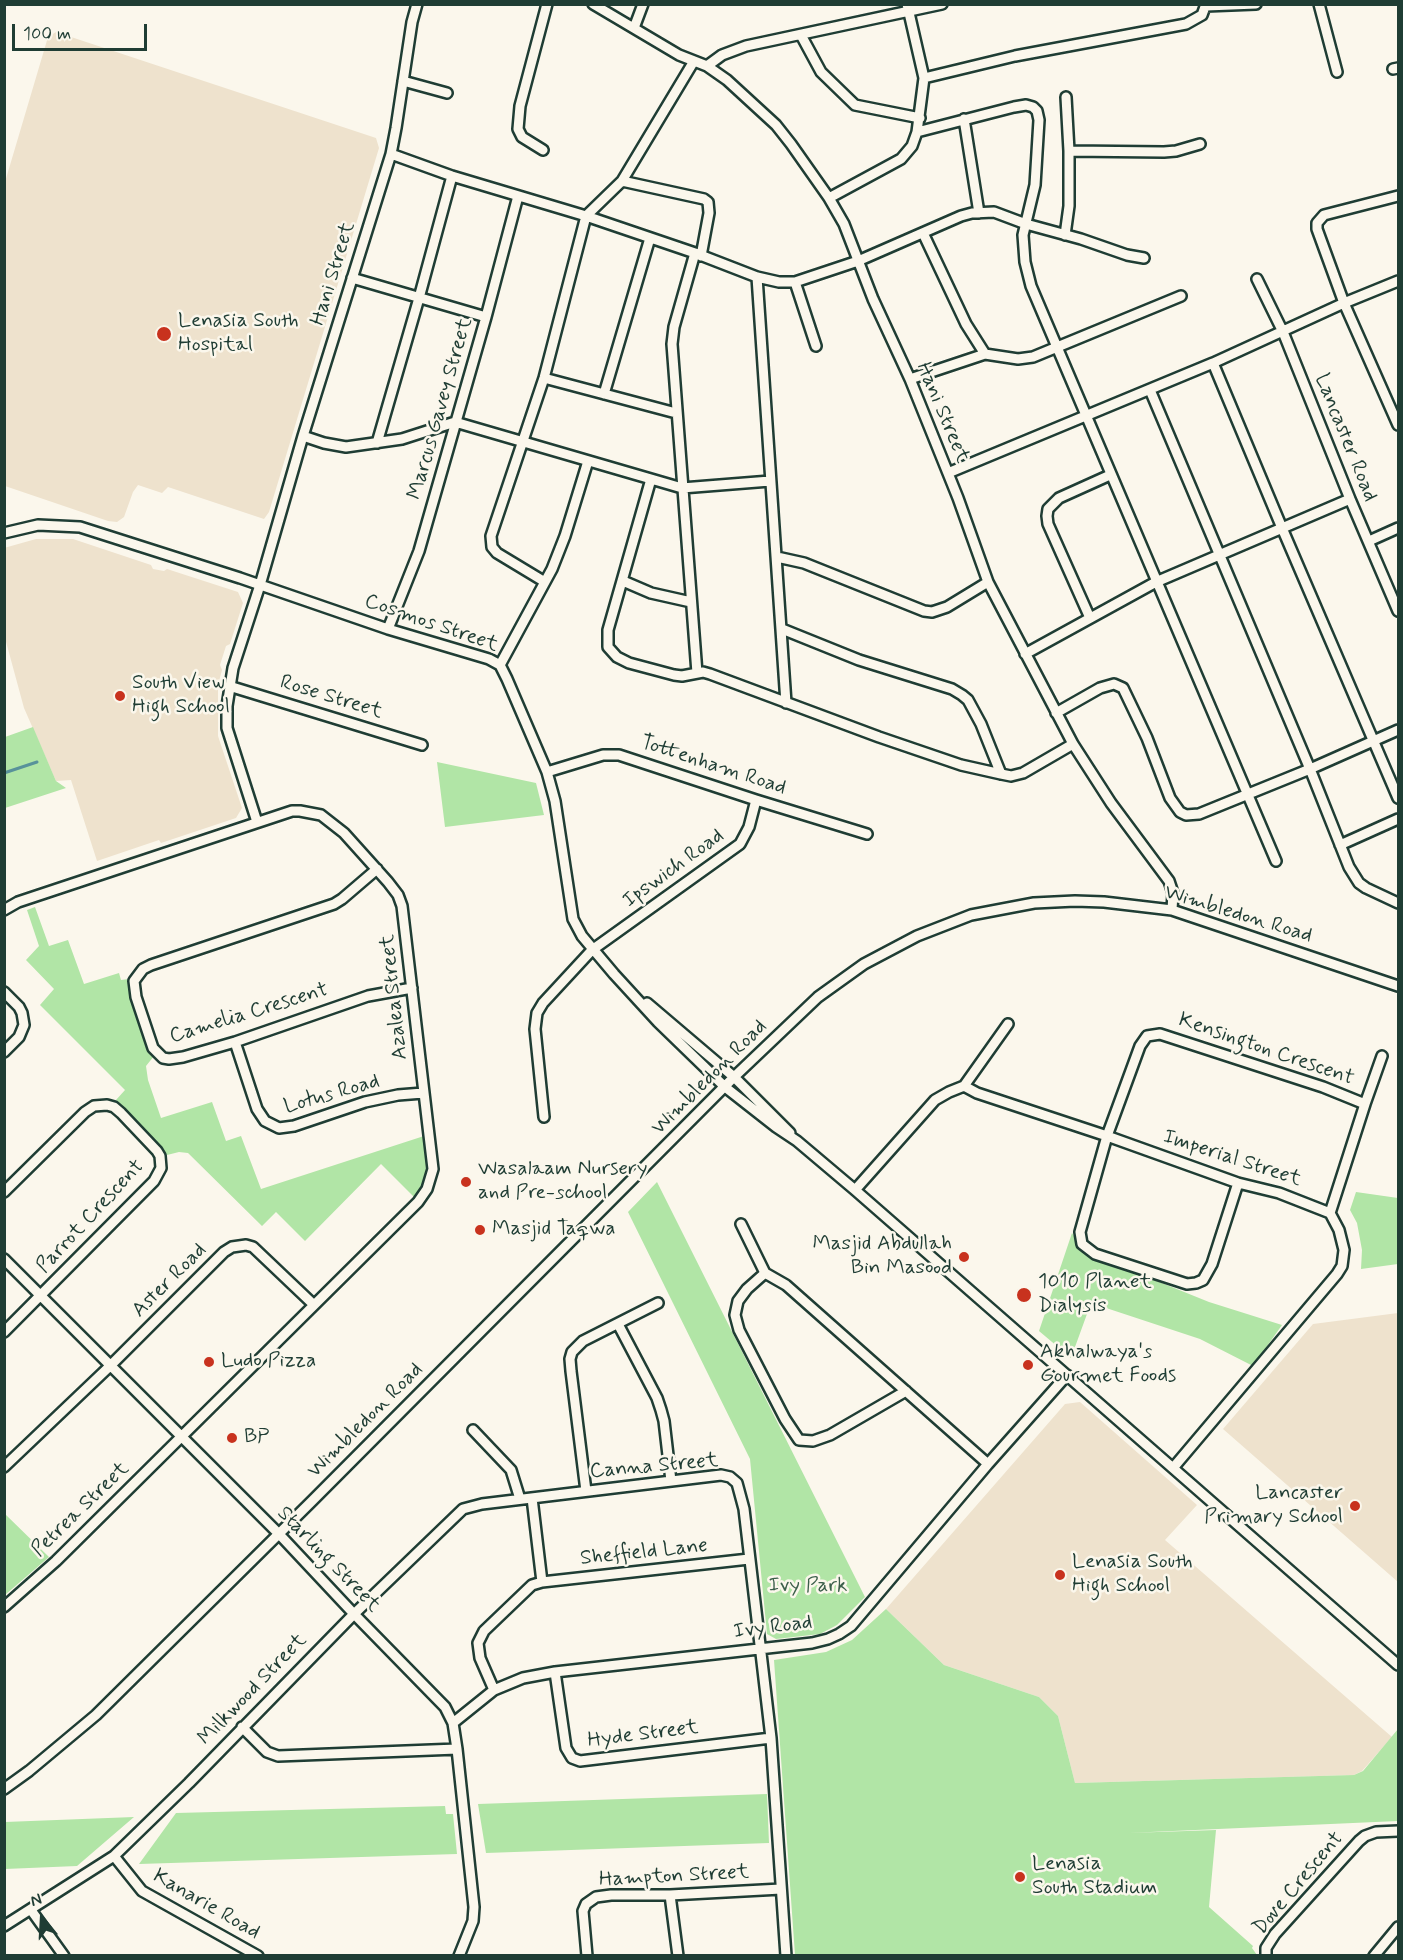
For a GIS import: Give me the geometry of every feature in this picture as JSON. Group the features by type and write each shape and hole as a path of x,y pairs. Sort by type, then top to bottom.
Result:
{"street":[{"name":"Hani Street","path":"257,822 227,728 229,686 303,436 391,154 412,22 417,4"},
{"path":"543,150 522,137 518,129 520,106 547,4"},
{"name":"Hani Street","path":"593,4 679,55 707,66 727,80 776,125 829,198 844,224 910,380 948,472 988,582 1073,744 1111,803 1169,881 1173,893 1172,910"},
{"path":"634,27 643,4"},
{"path":"707,66 734,50 908,8 942,4"},
{"path":"924,78 1038,51 1186,24 1202,15 1206,5 1256,4"},
{"path":"1319,4 1337,72"},
{"path":"829,198 901,159 912,146 920,118 924,78 908,8"},
{"path":"801,35 821,72 855,105 920,118"},
{"path":"544,582 497,554 491,542 544,378 586,216 622,181 694,61"},
{"path":"403,81 447,93"},
{"path":"1065,235 1069,206 1070,151 1066,97"},
{"path":"917,132 1026,105 1037,111 1039,120 1035,185 1023,245 1028,276 1110,475 1276,861"},
{"path":"964,119 979,213"},
{"path":"1070,151 1164,152 1200,144"},
{"path":"391,154 452,176 586,216 769,280 795,282 858,261 953,219 994,212 1127,255 1144,258"},
{"path":"377,443 452,176"},
{"path":"622,181 704,199 708,202 709,213 673,336 676,413 697,673"},
{"name":"Marcus Gavey Street","path":"388,629 419,551 519,196"},
{"path":"1398,196 1330,213 1324,215 1317,223 1317,229 1344,303 1398,424"},
{"path":"923,232 966,324 985,354"},
{"path":"604,394 650,238"},
{"path":"757,277 786,703"},
{"path":"352,278 486,317"},
{"name":"Lancaster Road","path":"1257,279 1283,332 1398,611"},
{"path":"948,472 1150,390 1398,281"},
{"path":"795,282 816,346"},
{"path":"910,380 985,354 1027,359 1059,348 1181,296"},
{"path":"1213,363 1398,798"},
{"path":"544,378 676,413"},
{"path":"1150,390 1349,867 1359,883 1398,903"},
{"path":"303,436 346,447 417,435 455,422 682,488 770,481"},
{"path":"500,665 552,569 565,536 588,461"},
{"path":"1090,618 1048,524 1047,516 1048,509 1059,498 1110,475"},
{"path":"651,479 608,630 608,647 612,654 629,663 674,675 682,676 703,672 720,677 961,765 1011,776 1023,773 1073,744"},
{"path":"1025,654 1156,582 1350,499"},
{"name":"Cosmos Street","path":"4,533 38,525 80,527 388,629 489,659 500,665 547,772 555,801 573,919 577,928 592,950 658,1022 725,1087 797,1141"},
{"path":"1369,541 1398,528"},
{"path":"777,557 804,563 924,611 932,612 947,607 988,582"},
{"path":"623,581 651,593 691,602"},
{"path":"782,629 859,660 952,689 962,695 968,700 977,716 1001,774"},
{"path":"1056,713 1100,688 1119,685 1127,693 1170,798 1180,812 1186,815 1199,814 1398,730"},
{"name":"Rose Street","path":"229,686 422,745"},
{"name":"Tottenham Road","path":"547,772 610,754 630,758 867,834"},
{"name":"Ipswich Road","path":"544,1117 535,1029 537,1013 543,1003 592,950 740,844 749,827 756,800"},
{"name":"Azalea Street","path":"4,910 18,902 292,811 321,815 344,833 394,888 402,906 433,1170 428,1189 418,1202 181,1438"},
{"path":"1340,845 1398,819"},
{"name":"Camelia Crescent","path":"377,869 334,904 150,965 138,974 134,981 136,997 153,1048 158,1054 170,1059 235,1042 368,996 412,988"},
{"name":"Wimbledon Road","path":"4,1789 96,1714 279,1534 734,1077 818,997 891,948 949,922 1002,908 1034,903 1104,902 1172,910 1398,986"},
{"path":"4,992 19,1007 24,1025 19,1037 4,1052"},
{"name":"Cosmos Street","path":"632,993 734,1077 797,1141"},
{"path":"855,1190 935,1100 964,1086 1008,1024"},
{"name":"Kensington Crescent","path":"1107,1136 1140,1046 1143,1040 1152,1034 1160,1034 1323,1087 1365,1104 1330,1213"},
{"name":"Lotus Road","path":"235,1042 257,1109 265,1121 279,1128 294,1126 365,1102 398,1095 423,1093"},
{"path":"1365,1104 1382,1056"},
{"name":"Imperial Street","path":"964,1086 977,1093 1238,1183 1279,1193 1330,1213"},
{"name":"Parrot Crescent","path":"4,1192 85,1112 94,1106 107,1105 122,1113 160,1156 161,1168 154,1181 41,1296"},
{"path":"1107,1136 1080,1232 1082,1244 1095,1254 1187,1284 1203,1280 1212,1264 1238,1183"},
{"path":"797,1141 1398,1665"},
{"path":"1173,1468 1342,1266 1344,1250 1339,1230 1330,1213"},
{"path":"741,1224 765,1273 786,1285 988,1464"},
{"name":"Aster Road","path":"110,1366 224,1252 232,1247 246,1245 261,1252 314,1305"},
{"name":"Starling Street","path":"4,1259 279,1534 445,1707 453,1723 457,1749 474,1907 473,1921 459,1956"},
{"path":"765,1273 747,1289 738,1301 735,1315 739,1330 785,1419 799,1440 813,1441 830,1435 906,1392"},
{"path":"4,1332 41,1296"},
{"path":"586,1491 570,1359 576,1347 658,1303"},
{"path":"618,1324 661,1410 671,1481"},
{"path":"4,1467 110,1366"},
{"name":"Ivy Road","path":"453,1723 494,1690 523,1678 555,1672 812,1643 828,1639 851,1626 988,1464 1067,1375"},
{"path":"473,1430 511,1470 520,1499"},
{"name":"Petrea Street","path":"4,1607 56,1561 181,1438"},
{"name":"Canna Street","path":"532,1498 721,1475 734,1480 744,1509 771,1738 786,1956"},
{"path":"494,1690 478,1650 480,1636 525,1590 542,1582 532,1498"},
{"name":"Milkwood Street","path":"4,1926 114,1856 189,1783 354,1614 463,1509 482,1504 532,1498"},
{"name":"Sheffield Lane","path":"542,1582 749,1559"},
{"name":"Hyde Street","path":"555,1672 566,1748 572,1758 580,1761 771,1738"},
{"path":"242,1727 272,1756 457,1749"},
{"name":"Dove Crescent","path":"1266,1956 1266,1948 1275,1934 1359,1841 1371,1833 1398,1831"},
{"name":"Kanarie Road","path":"114,1856 142,1892 258,1956"},
{"name":"Hampton Street","path":"587,1956 583,1918 586,1904 590,1899 601,1895 670,1895 781,1889"},
{"path":"670,1895 678,1956"},
{"path":"31,1910 64,1956"},
{"path":"1374,1956 1398,1928"}],"shaded area":[{"name":"Lenasia South Hospital","path":"56,32 376,138 379,148 269,512 264,519 168,487 162,493 138,485 124,517 117,522 108,521 5,486 5,182 48,37"},
{"name":"South View High School","path":"36,539 73,539 151,565 153,569 164,571 167,569 238,592 243,603 230,644 226,646 220,665 222,670 218,685 218,736 242,808 236,818 97,861 71,780 56,781 24,708 5,638 4,548"},
{"name":"Lancaster Primary School","path":"1398,1313 1398,1582 1223,1429 1313,1324"},
{"name":"Lenasia South High School","path":"1080,1402 1197,1505 1165,1540 1392,1737 1362,1771 1354,1775 1075,1783 1058,1716 1039,1697 944,1665 886,1609 1065,1404"}],"green space":[{"path":"33,727 56,781 66,788 5,808 5,737"},
{"path":"437,762 536,783 544,815 445,827"},
{"path":"35,907 49,946 68,940 84,984 119,973 121,980 129,979 148,1046 154,1056 146,1066 148,1080 161,1118 212,1102 226,1141 241,1136 261,1189 424,1136 428,1167 423,1187 415,1198 381,1164 305,1241 276,1212 262,1226 188,1153 179,1152 167,1155 116,1100 125,1090 40,1005 54,989 26,960 39,946 27,910"},
{"name":"Ivy Park","path":"657,1182 865,1597 837,1625 820,1634 776,1639 767,1634 750,1459 628,1212"},
{"path":"1356,1192 1398,1198 1398,1264 1361,1269 1362,1250 1357,1223 1350,1210"},
{"path":"1072,1233 1085,1252 1209,1302 1282,1325 1253,1366 1200,1339 1091,1303 1071,1358 1039,1331"},
{"path":"4,1513 49,1557 5,1595 4,1595"},
{"path":"886,1609 944,1665 1039,1697 1058,1716 1075,1783 1354,1775 1363,1771 1398,1729 1398,1821 1128,1833 1216,1830 1209,1907 1253,1946 1257,1955 795,1955 774,1660 826,1652 852,1640"},
{"path":"767,1794 769,1843 486,1853 478,1804"},
{"path":"445,1806 446,1814 453,1814 457,1854 139,1864 176,1813"},
{"path":"134,1817 77,1866 5,1869 5,1822"}],"waterway":[{"path":"4,773 37,762"}],"place":[{"name":"Lenasia South Hospital","path":"164,334"},
{"name":"South View High School","path":"120,696"},
{"name":"Wasalaam Nursery and Pre-school","path":"466,1182"},
{"name":"Masjid Taqwa","path":"480,1230"},
{"name":"Masjid Abdullah Bin Masood","path":"964,1257"},
{"name":"1010 Planet Dialysis","path":"1024,1295"},
{"name":"Ludo Pizza","path":"209,1362"},
{"name":"Akhalwaya's Gourmet Foods","path":"1028,1365"},
{"name":"BP","path":"232,1438"},
{"name":"Lancaster Primary School","path":"1355,1506"},
{"name":"Lenasia South High School","path":"1060,1575"},
{"name":"Lenasia South Stadium","path":"1020,1877"}]}
